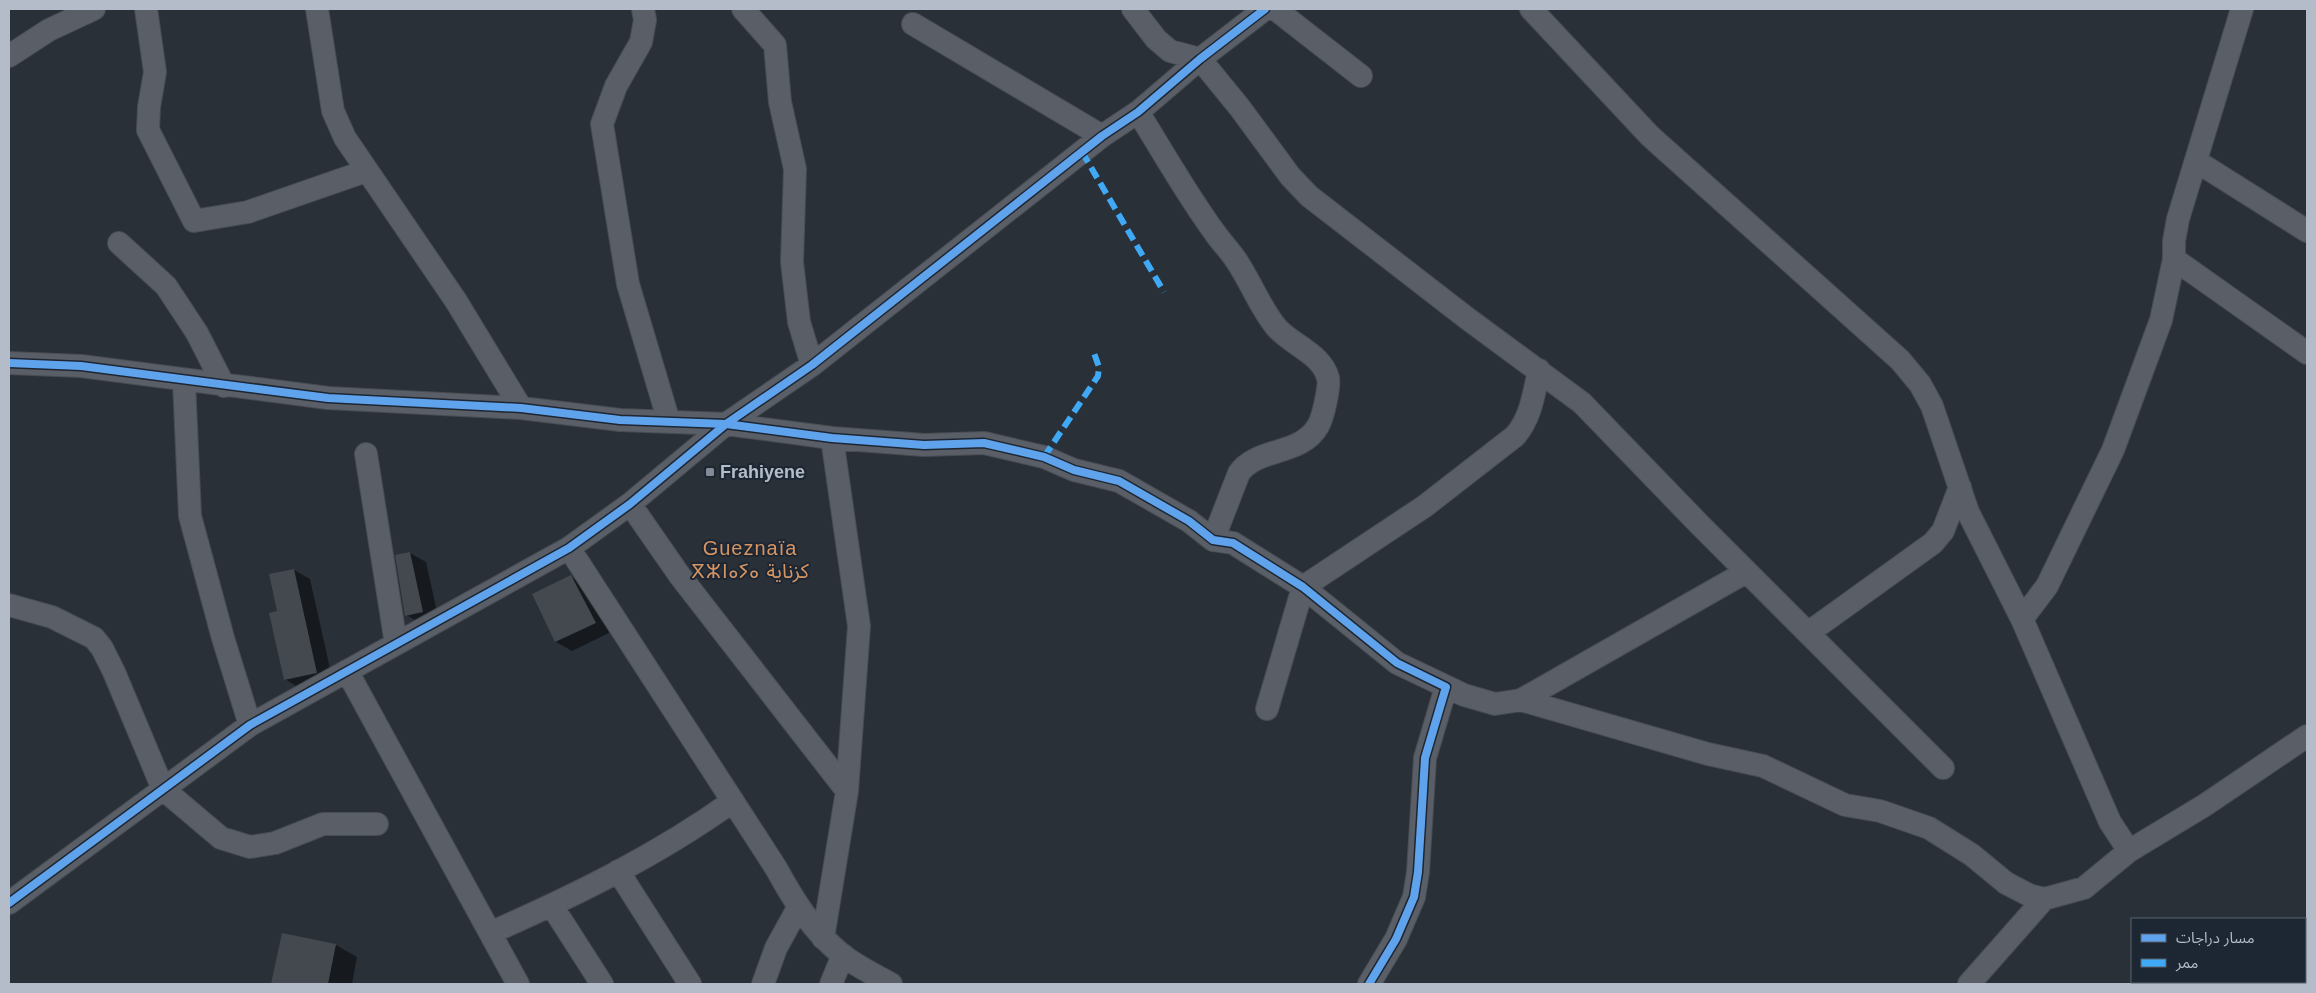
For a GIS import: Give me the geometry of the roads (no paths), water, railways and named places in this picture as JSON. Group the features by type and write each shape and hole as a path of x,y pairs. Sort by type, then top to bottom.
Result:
{"street":[{"path":"9,56 49,30 94,9"},
{"path":"146,9 155,72 149,107 148,130 194,221 248,212 366,171"},
{"path":"317,9 333,111 345,138 456,302 521,408"},
{"path":"643,9 645,20 641,42 633,60 616,86 602,124 628,284 669,422"},
{"path":"743,9 775,45 780,102 795,169 791,242 793,272 799,322 812,365"},
{"path":"1133,9 1156,39 1170,51 1200,58 1290,176 1309,196 1468,319 1582,403 1746,572 1943,768"},
{"path":"9,903 250,725 569,548 630,504 726,424 812,365 1102,136 1138,112 1200,58 1265,9"},
{"path":"1275,9 1362,76"},
{"path":"1531,9 1650,136 1900,360 1920,384 1932,406 1972,521 2022,619 2070,725 2092,784 2110,822 2129,851"},
{"path":"2022,619 2047,586 2113,450 2161,320 2174,259 2174,241 2178,219 2242,9"},
{"path":"912,24 1102,136"},
{"path":"1138,112 1215,233 1237,261 1273,324 1282,334 1304,349 1321,365 1328,378 1318,426 1310,435 1289,448 1245,464 1239,473 1213,540"},
{"path":"2196,161 2307,231"},
{"path":"119,243 166,286 197,333 224,386"},
{"path":"2174,259 2307,352"},
{"path":"9,363 81,366 184,381 328,398 521,408 620,420 726,424 832,438 924,445 984,443 1044,457 1074,470 1119,481 1189,521 1213,540 1233,543 1304,587 1397,663 1464,695 1495,704 1521,700 1746,572"},
{"path":"1267,709 1304,587 1425,506 1515,436 1524,426 1532,402 1539,370"},
{"path":"184,381 190,516 223,638 250,725"},
{"path":"823,938 847,791 859,626 832,438"},
{"path":"366,454 396,644"},
{"path":"1808,633 1933,543 1943,531 1960,487"},
{"path":"630,504 680,576 847,791"},
{"path":"569,548 776,868 798,908 823,938 843,956 891,984"},
{"path":"9,606 52,616 94,638 114,672 163,789 220,838 250,847 275,843 323,824 377,824"},
{"path":"347,672 518,984"},
{"path":"1369,984 1396,939 1414,897 1418,872 1425,758 1446,687"},
{"path":"1521,700 1708,754 1763,766 1845,804 1880,811 1929,828 1972,855 2006,883 2028,895 2044,898 2084,888 2129,851 2205,804 2307,736"},
{"path":"490,933 552,906 618,871 698,827 733,801"},
{"path":"618,871 690,984"},
{"path":"1969,984 2044,898"},
{"path":"552,906 602,984"},
{"path":"763,984 776,948 798,908"},
{"path":"830,984 843,956"}],"place":[{"name":"Frahiyene","path":"710,472"}],"district":[{"name":"Gueznaïa ⴳⵣⵏⴰⵢⴰ كزناية","path":"750,560"}]}
